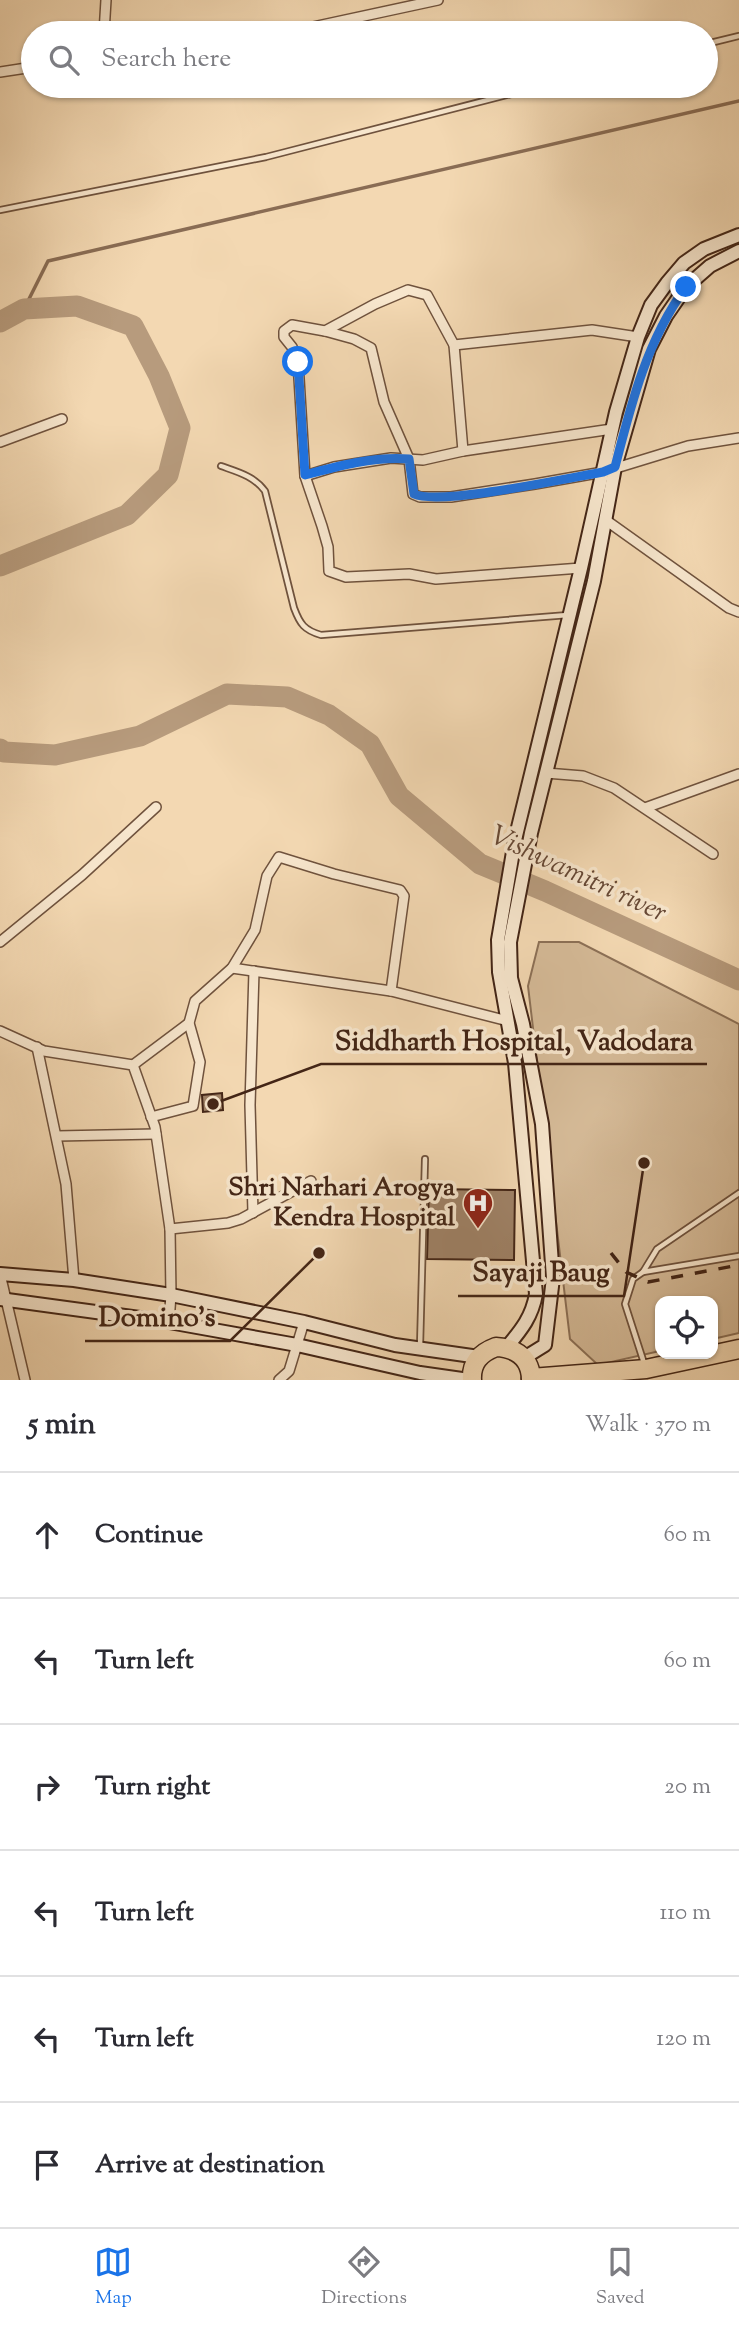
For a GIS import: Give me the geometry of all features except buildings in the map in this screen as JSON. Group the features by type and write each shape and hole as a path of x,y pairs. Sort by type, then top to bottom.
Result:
{"highway":[{"path":"470,1380 478,1357 496,1347 516,1351 524,1358 531,1370 531,1379 646,1369 739,1349"}],"street":[{"path":"105,21 106,0"},
{"path":"341,21 438,0"},
{"path":"0,72 21,69"},
{"path":"524,1358 545,1345 553,1278 542,1124 504,941 594,581 607,521 612,429 638,337 652,305 684,263 704,249 739,236"},
{"path":"507,1348 529,1319 536,1294 515,1063 499,972 515,840 581,568 609,470 649,349 666,316 696,276 739,251"},
{"path":"325,331 408,290 427,295 454,345 463,452"},
{"path":"581,568 436,579 409,574 346,577 329,571 328,547 323,526 305,475 298,362 284,337 284,331 292,325 325,331 354,339 371,348 384,402 409,459 414,494 420,497 451,497 609,470 688,446 739,438"},
{"path":"454,345 592,330 638,337"},
{"path":"0,442 62,419"},
{"path":"305,475 334,467 391,458 423,460 612,429"},
{"path":"607,521 729,608 739,612"},
{"path":"546,773 583,776 614,788 713,853"},
{"path":"645,808 739,774"},
{"path":"0,942 82,875 156,807"},
{"path":"151,1116 193,1106 200,1062 189,1023 195,1001 232,968 255,930 267,876 279,858 284,857 317,869 400,890 404,896 391,991"},
{"path":"232,968 391,991 508,1021"},
{"path":"253,1213 250,1105 254,971"},
{"path":"0,1031 44,1051 133,1065 189,1023"},
{"path":"37,1047 66,1184 74,1280"},
{"path":"133,1065 156,1134 170,1229 169,1322"},
{"path":"57,1136 156,1134"},
{"path":"170,1229 228,1223 253,1213 311,1181"},
{"path":"24,1380 3,1299 0,1274 74,1280 171,1295 304,1322 395,1345 478,1357"},
{"path":"3,1299 169,1322 297,1345 422,1377 470,1380"},
{"path":"279,1380 289,1371 304,1322"}],"lane":[{"path":"718,41 739,36"},
{"path":"0,210 266,157 495,98"},
{"path":"221,466 247,475 265,491 294,608 300,624 309,631 321,635 570,614"},
{"path":"420,1347 425,1159"},
{"path":"646,1369 625,1304 633,1279 643,1272 657,1249 739,1193"},
{"path":"643,1272 739,1256"}],"shaded area":[{"path":"539,942 579,942 739,1024 739,1333 718,1338 718,1296 655,1296 655,1352 598,1365 570,1339 528,986"}],"waterway":[{"path":"24,309 48,261 739,101"},
{"name":"Vishwamitri river","path":"0,322 24,309 77,306 133,326 159,376 180,428 168,475 127,515 0,566"},
{"name":"Vishwamitri river","path":"0,749 4,752 55,755 140,736 227,694 287,697 329,715 370,744 399,796 480,864 739,980"}],"railway":[{"path":"611,1253 626,1272 648,1282 739,1265"}],"place":[{"name":"Siddharth Hospital, Vadodara","path":"213,1104"},
{"name":"Sayaji Baug","path":"644,1163"},
{"name":"Shri Narhari Arogya Kendra Hospital","path":"478,1230"},
{"name":"Domino's","path":"319,1253"}],"route":[{"path":"298,362 305,475 334,467 391,458 409,459 408,469 414,494 420,497 451,497 603,472 615,467 649,349 666,316 686,287"}]}
